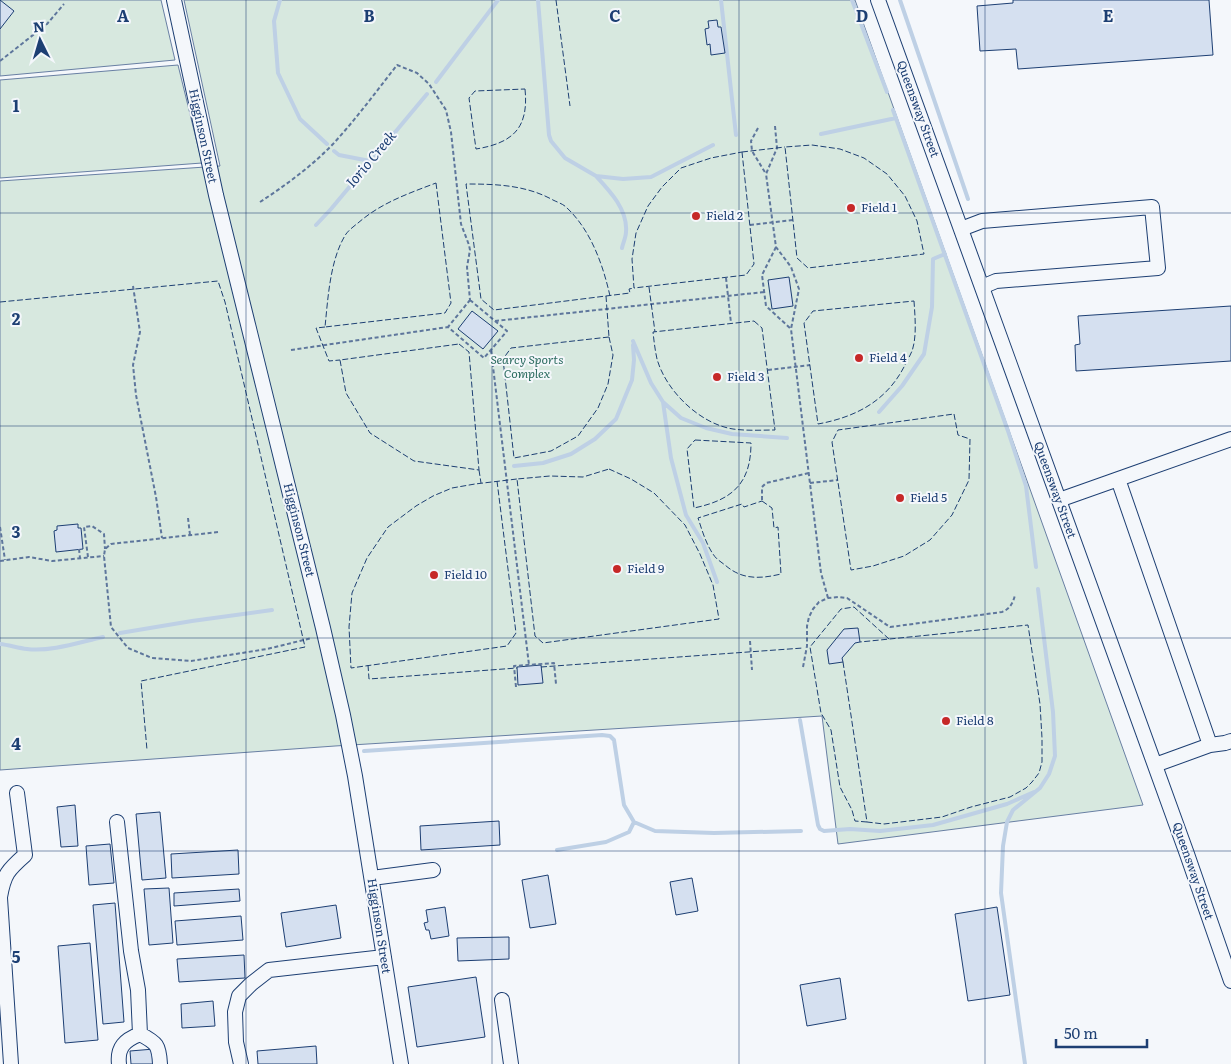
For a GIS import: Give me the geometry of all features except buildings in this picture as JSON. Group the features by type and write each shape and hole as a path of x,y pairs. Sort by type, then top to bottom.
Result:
{"street":[{"name":"Higginson Street","path":"174,0 216,195 324,636 355,776 401,1064"},
{"name":"Queensway Street","path":"878,0 1231,981"},
{"path":"961,229 982,221 1152,207 1158,268 996,281 982,287"},
{"path":"1059,500 1231,439"},
{"path":"1118,479 1210,745"},
{"path":"1155,766 1210,745 1231,741"},
{"path":"11,1064 2,955 0,898 2,883 8,871 25,855 17,793"},
{"path":"117,822 131,951 138,990 140,1034"},
{"path":"372,878 433,870"},
{"path":"241,1064 236,1042 234,1012 239,996 269,970 384,958"},
{"path":"502,1000 512,1064"},
{"path":"118,1064 118,1055 122,1047 129,1038 140,1034 155,1044 159,1050 160,1064"}],"path":[{"path":"0,61 48,24 64,4"},
{"path":"260,202 312,164 332,145 397,65 417,73 429,84 446,110 455,161 461,224 470,250 467,267 470,300 448,328 291,350"},
{"path":"766,174 777,148 775,126"},
{"path":"758,128 751,140 752,151 766,174 776,247 791,267 799,289 791,329 821,573 828,598"},
{"path":"750,226 793,220"},
{"path":"776,247 762,275 766,306 791,329"},
{"path":"726,278 731,323"},
{"path":"133,286 140,332 133,366 136,395 162,538"},
{"path":"495,321 764,292"},
{"path":"448,328 484,358 507,331 470,300"},
{"path":"491,350 529,665"},
{"path":"768,370 810,365"},
{"path":"762,500 762,487 766,484 809,473"},
{"path":"810,483 838,480"},
{"path":"188,518 190,535"},
{"path":"88,557 84,527 92,526 104,534 106,548 104,556 111,627 128,648 152,658 191,661 267,649 324,636"},
{"path":"0,527 5,560"},
{"path":"106,548 111,544 218,532"},
{"path":"79,549 80,558"},
{"path":"0,561 29,558 52,561 104,556"},
{"path":"803,667 809,617 819,602 828,598 847,598 890,627 1002,612 1007,610 1014,601 1015,595"},
{"path":"750,641 752,670"},
{"path":"516,686 514,666 554,663 556,684"}],"green space":[{"path":"0,0 161,0 175,60 0,76"},
{"name":"Searcy Sports Complex","path":"184,0 855,0 1143,805 838,844 822,716 335,746 0,770 0,181 220,166"},
{"path":"178,65 202,163 0,178 0,80"}],"waterway":[{"path":"280,0 274,21 278,73 300,119 327,144"},
{"name":"Iorio Creek","path":"436,82 498,0"},
{"path":"538,0 549,135 551,141 565,158 596,176 623,179 651,177 713,145"},
{"path":"721,0 736,135"},
{"path":"852,0 887,92"},
{"path":"900,0 968,199"},
{"name":"Iorio Creek","path":"316,225 427,94"},
{"path":"893,110 1026,486 1036,567"},
{"path":"821,134 896,118"},
{"path":"334,151 339,155 370,161"},
{"path":"596,176 617,201 624,216 626,236 622,248"},
{"path":"879,412 902,386 924,354 932,307 933,259 945,254"},
{"path":"633,341 651,383 663,402 681,418 706,428 732,434 787,438"},
{"path":"514,466 543,463 571,454 595,439 616,419 632,380 633,345"},
{"path":"663,402 671,458 686,515 703,543 717,582"},
{"path":"1025,1064 1001,893 1003,846 1007,822 1013,810 1040,788 1049,774 1055,756 1053,712 1038,589"},
{"path":"120,633 272,610"},
{"path":"0,644 36,650 65,646 103,637"},
{"path":"800,720 818,825 824,831 850,829 880,831 933,825 1007,804 1034,792"},
{"path":"364,751 610,736 614,740 624,805 634,822 655,831 714,833 801,831"},
{"path":"557,850 606,842 629,832 634,822"}],"fence":[{"path":"556,0 570,106"},
{"path":"525,89 526,103 524,114 521,124 516,131 500,143 476,149 469,98 475,91 525,89"},
{"path":"812,145 840,149 864,158 887,174 905,196 917,221 924,254 808,268 797,258 785,147 812,145"},
{"path":"742,152 785,147"},
{"path":"742,152 754,264 746,275 634,288 632,259 636,233 648,206 662,187 681,168 711,158 742,152"},
{"path":"436,183 451,303 445,313 325,327 333,267 336,255 346,234 385,204 436,183"},
{"path":"610,296 607,284 604,272 595,248 575,216 565,206 543,195 522,188 466,184 481,299 494,310 630,293 629,289 634,288"},
{"path":"0,302 218,281 225,302 305,647 141,681 147,750"},
{"path":"649,287 655,332"},
{"path":"606,296 609,337"},
{"path":"914,301 914,345 898,378 880,398 857,412 818,424 804,323 813,311 914,301"},
{"path":"754,321 762,328 775,430 733,429 708,420 697,413 676,394 661,371 656,356 653,332 754,321"},
{"path":"325,327 316,328 329,361 340,360"},
{"path":"609,337 613,355 608,384 598,408 578,436 551,451 514,458 503,359 511,348 609,337"},
{"path":"459,344 469,352 479,470 414,461 370,433 346,393 340,360 459,344"},
{"path":"954,414 958,435 970,439 969,480 952,515 930,540 904,556 873,566 851,570 832,442 838,430 954,414"},
{"path":"695,440 751,443 747,469 737,488 719,500 694,508 687,449 695,440"},
{"path":"609,469 631,479 654,493 685,525 713,585 719,619 543,643 535,636 517,479 550,476 583,477 609,469"},
{"path":"479,470 481,483"},
{"path":"497,481 516,633 507,646 351,668 349,627 352,593 367,558 388,527 416,506 452,488 475,484 517,479"},
{"path":"762,501 772,508 774,528 778,527 781,574 766,577 745,576 731,570 714,556 706,541 698,518 742,504 744,507 762,501"},
{"path":"867,822 855,821 852,810 840,787 831,730 821,713 810,647 841,609 854,607 889,639"},
{"path":"843,662 867,822 884,824 942,817 1010,797 1026,788 1039,773 1042,762 1040,704 1028,625 860,642"},
{"path":"541,667 803,648"},
{"path":"368,665 369,679 517,668"}],"place":[{"name":"Field 1","path":"851,208"},
{"name":"Field 2","path":"696,216"},
{"name":"Field 4","path":"859,358"},
{"name":"Field 3","path":"717,377"},
{"name":"Field 5","path":"900,498"},
{"name":"Field 9","path":"617,569"},
{"name":"Field 10","path":"434,575"},
{"name":"Field 8","path":"946,721"}]}
